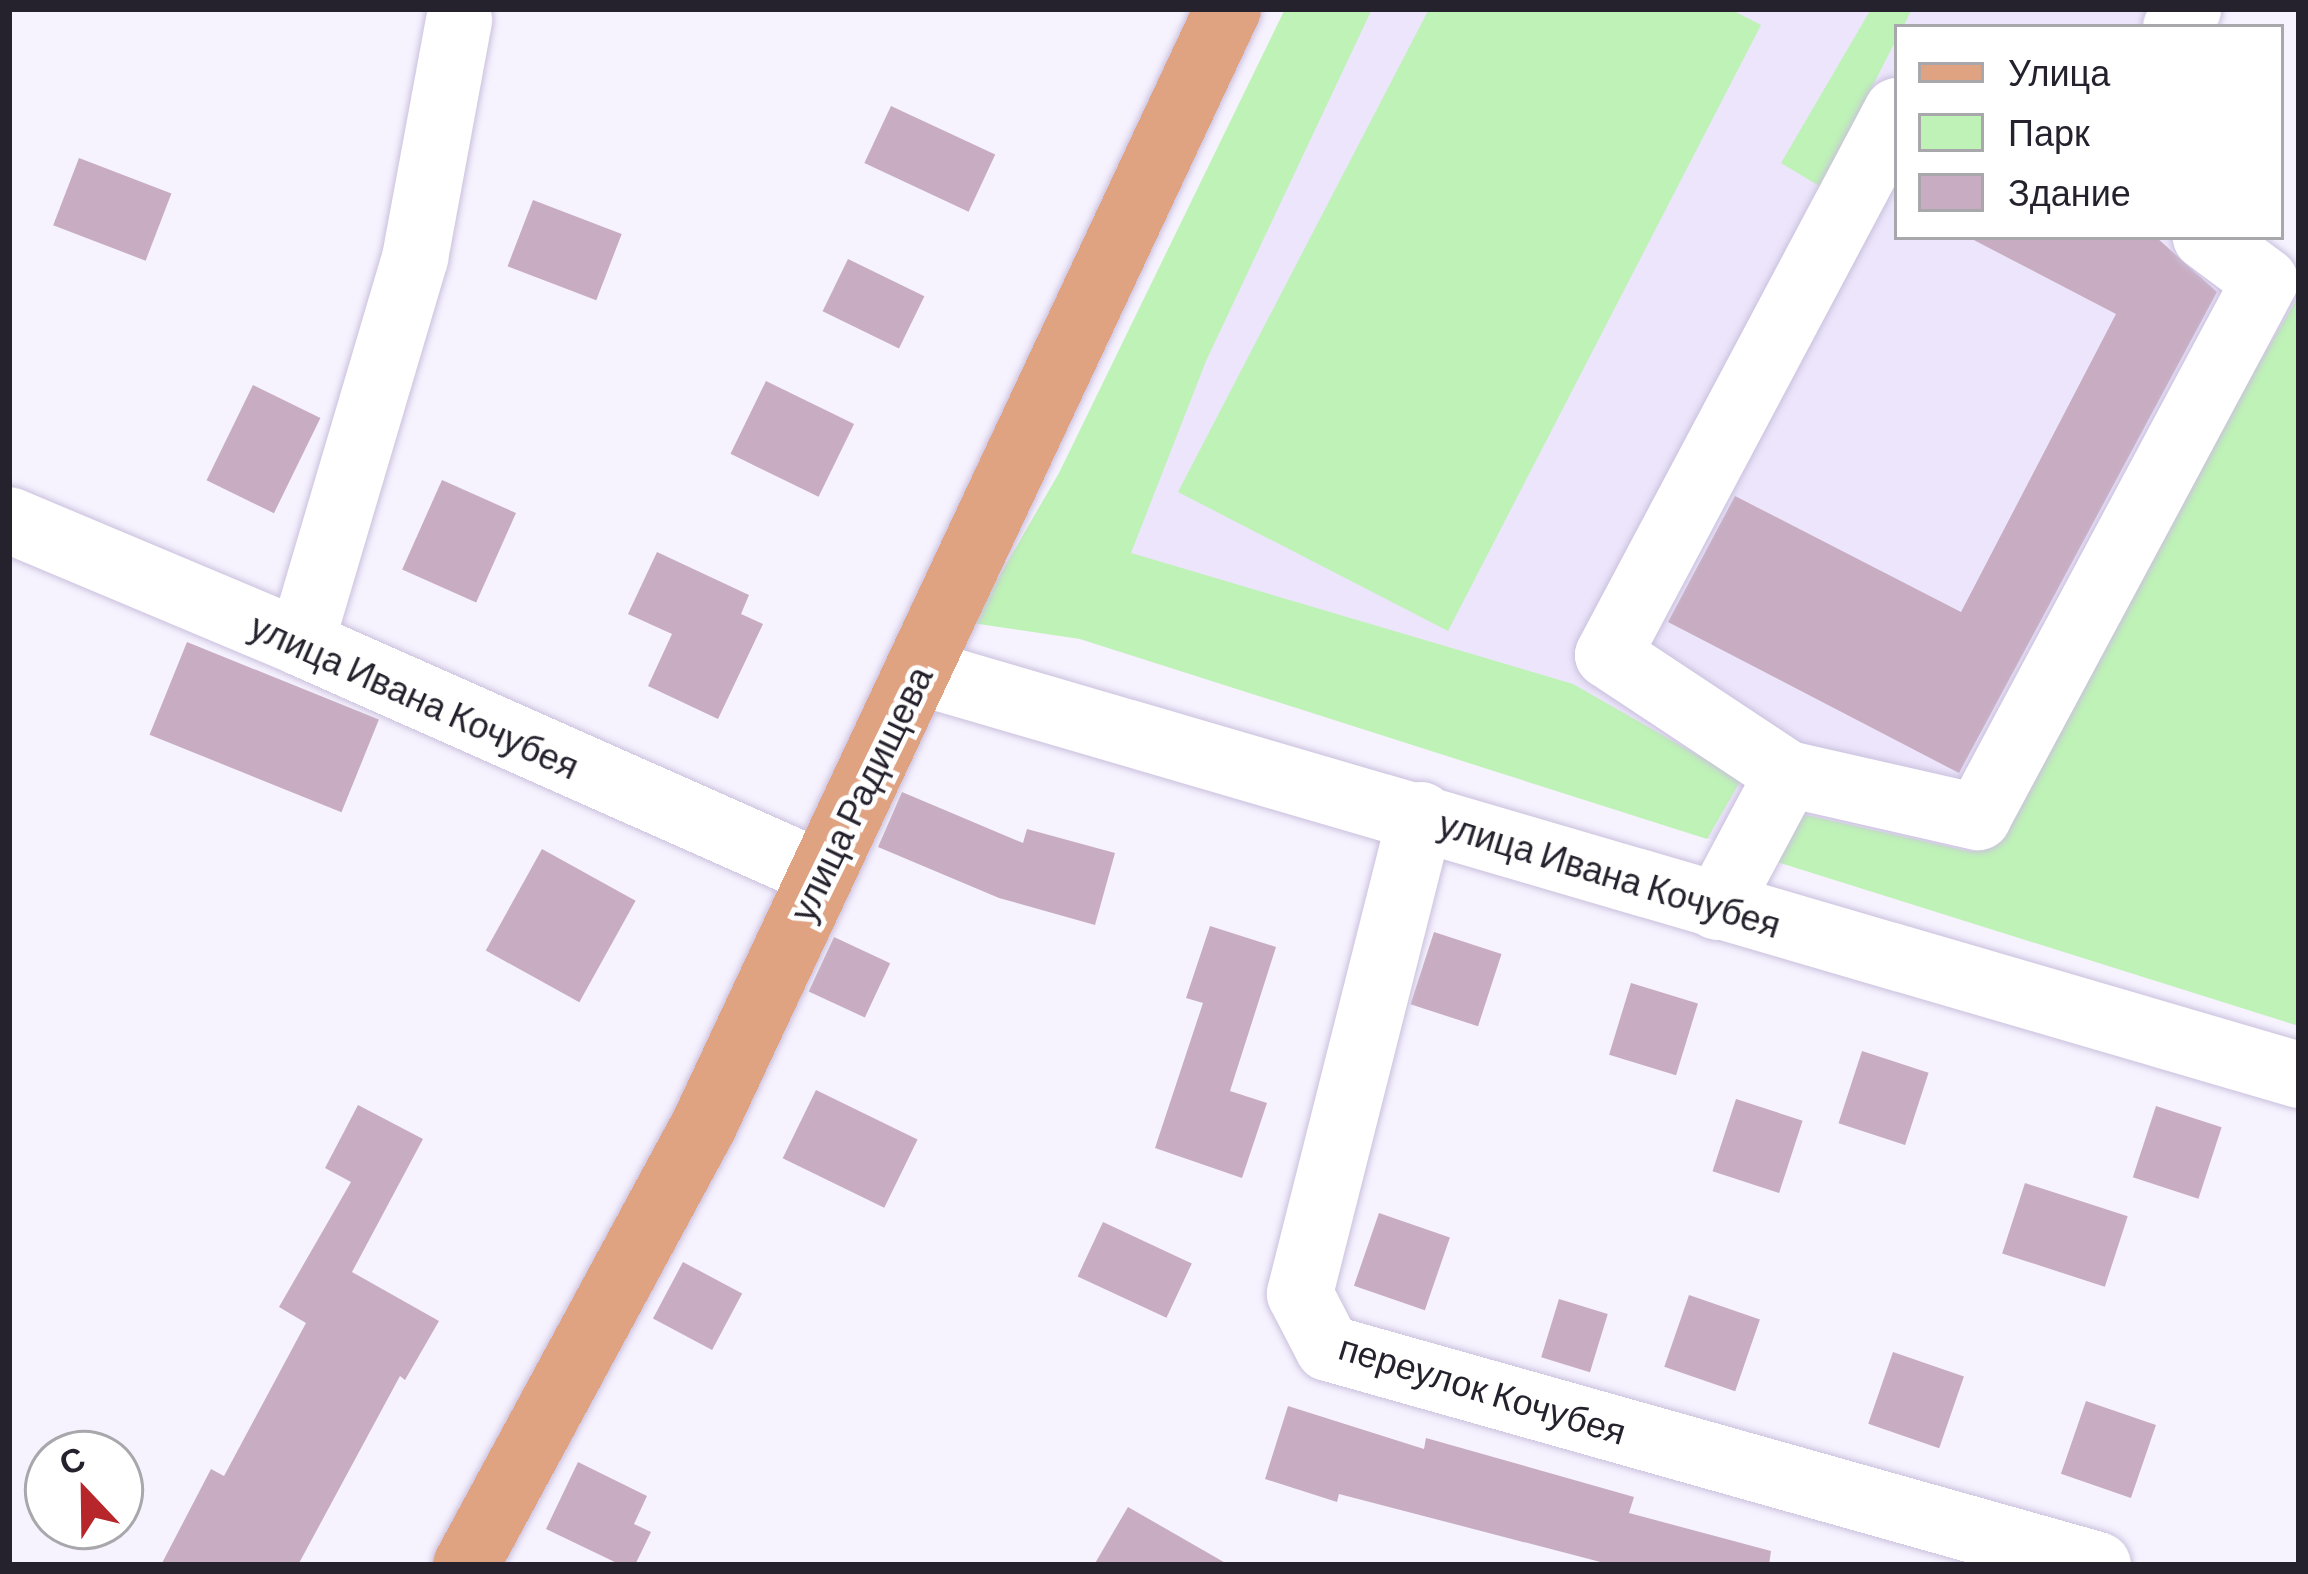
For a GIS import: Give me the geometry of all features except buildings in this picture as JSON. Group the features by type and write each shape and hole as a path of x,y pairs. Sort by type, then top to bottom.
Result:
{"main road":[{"name":"улица Радищева","path":"466,1565 704,1125 1228,9"}],"street":[{"path":"301,643 415,258 459,20"},
{"path":"1894,117 1608,655 1788,774 1978,817 2265,281 2210,240"},
{"name":"улица Ивана Кочубея","path":"9,520 301,643 819,873"},
{"name":"улица Ивана Кочубея","path":"920,672 1421,815 1717,908 2299,1076"},
{"path":"1717,908 1788,774"},
{"name":"переулок Кочубея","path":"1421,815 1300,1294 1328,1348 2098,1565"}],"shaded area":[{"path":"1313,9 2203,9 2205,24 1894,24 1894,240 2239,240 2299,296 2299,1026 1080,639"}],"green space":[{"path":"1285,9 1372,9 1206,361 1131,553 1573,684 1741,780 1707,839 1080,639 972,623 1059,473"},
{"path":"1429,9 1730,9 1761,25 1448,631 1178,492"},
{"path":"1871,9 1912,9 1904,24 1894,24 1894,44 1821,187 1781,163"},
{"path":"2299,295 2299,1026 1768,859 1797,813 1973,852"}]}
